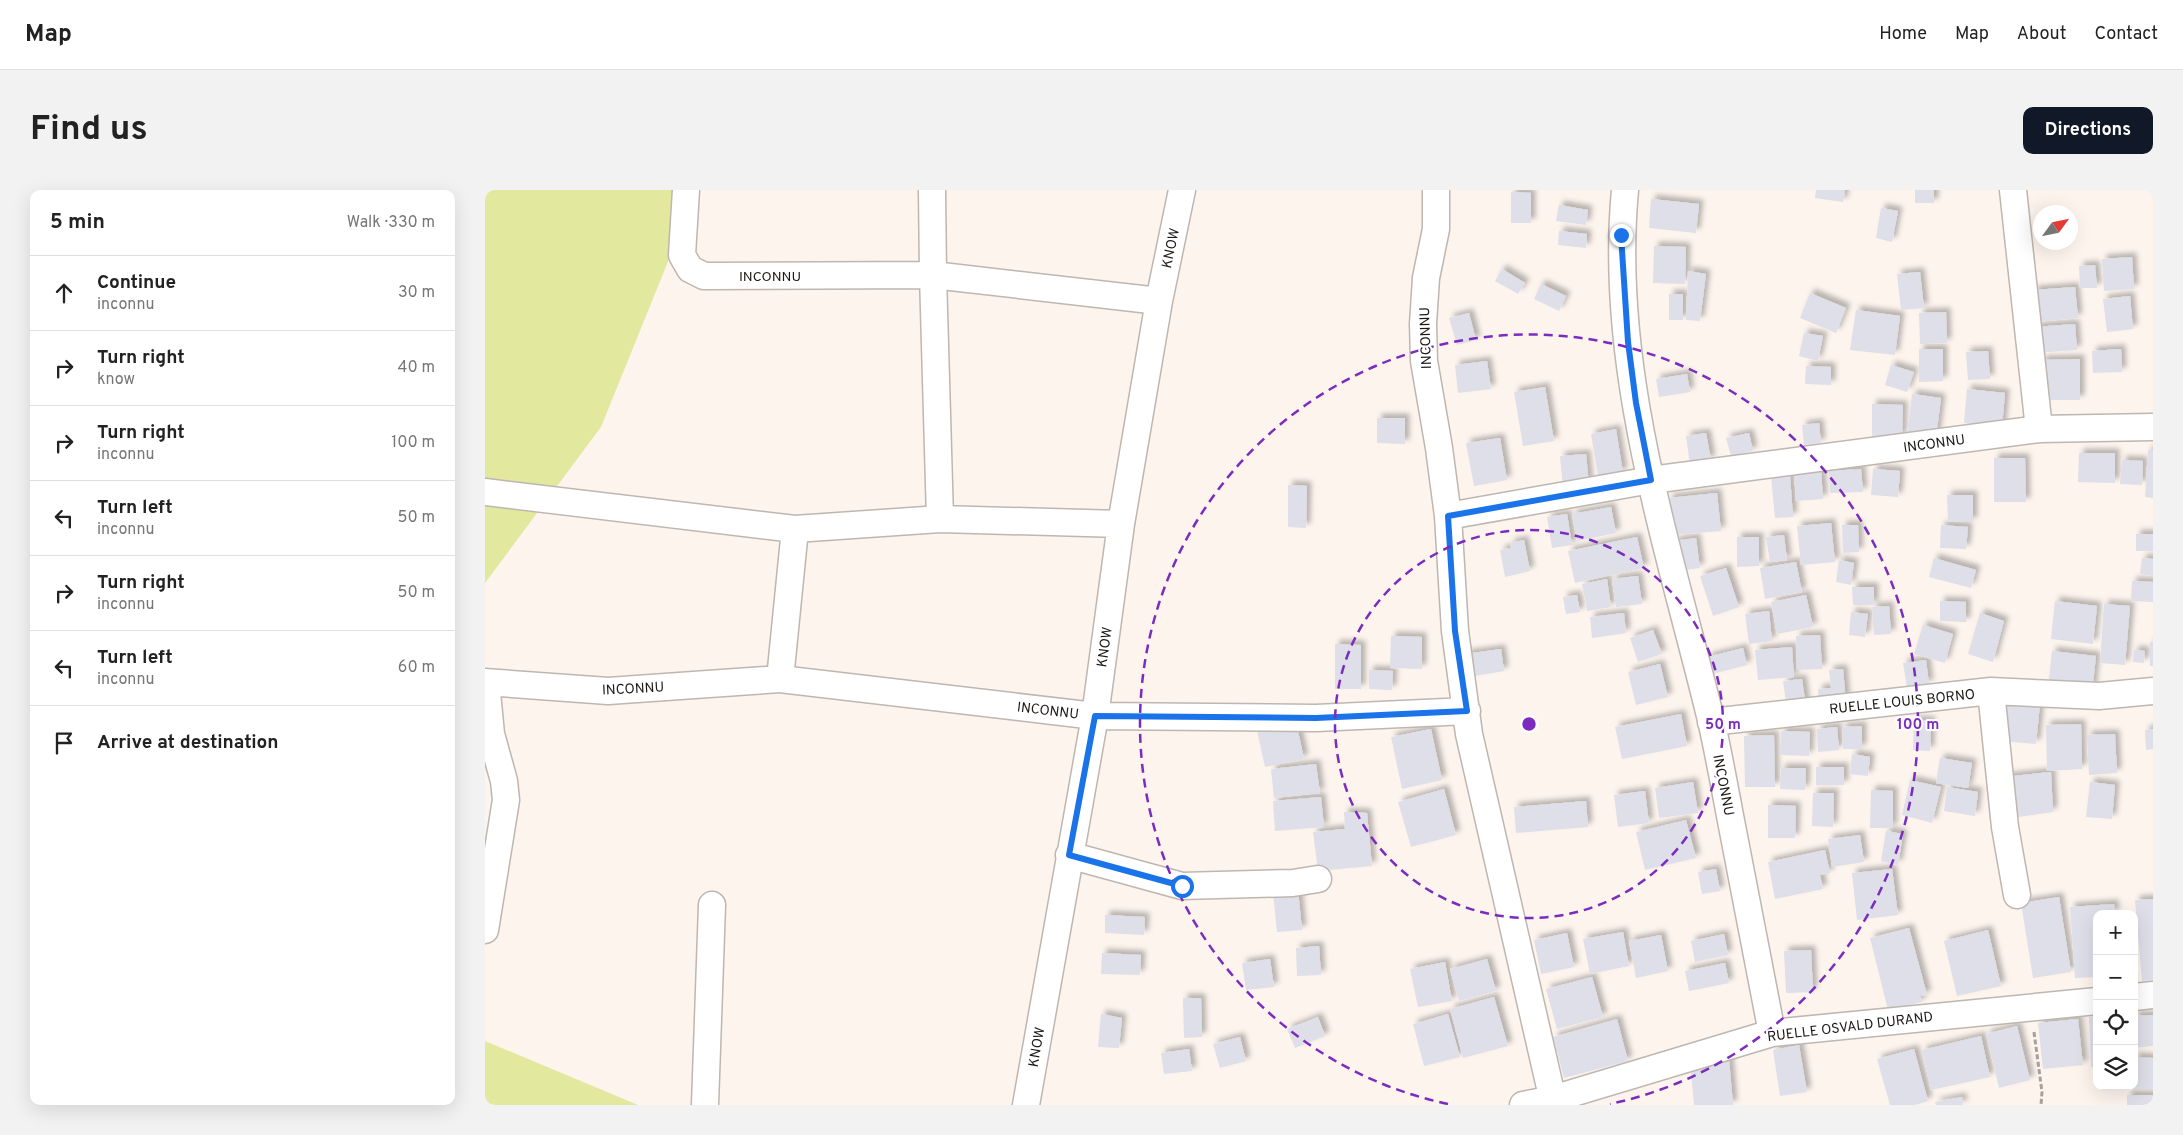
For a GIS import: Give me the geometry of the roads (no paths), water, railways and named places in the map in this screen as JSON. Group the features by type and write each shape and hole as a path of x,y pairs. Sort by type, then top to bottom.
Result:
{"street":[{"name":"INCONNU","path":"686,190 682,255 690,270 705,276 933,275 1159,301"},
{"path":"932,190 940,519"},
{"name":"KNOW","path":"1027,1105 1069,855 1095,716 1121,524 1159,301 1182,190"},
{"name":"INCONNU","path":"1436,190 1436,228 1426,278 1423,352 1448,516 1455,631 1469,734 1554,1102"},
{"name":"INCONNU","path":"1625,190 1621,235 1624,297 1636,403 1651,480 1711,722 1772,1033"},
{"path":"2013,190 2039,429"},
{"name":"INCONNU","path":"1448,516 1651,480 2039,429 2153,427"},
{"path":"485,492 795,529 940,519 1121,524"},
{"path":"780,679 795,529"},
{"name":"INCONNU","path":"485,930 506,800 504,781 491,734 485,682 608,691 780,679 1095,716 1316,718 1467,711"},
{"path":"1991,691 2005,827 2017,895"},
{"name":"RUELLE LOUIS BORNO","path":"1711,722 1991,691 2099,696 2153,691"},
{"path":"1069,855 1182,886 1293,883 1317,879"},
{"path":"705,1105 712,905"},
{"path":"2138,997 2153,996"},
{"name":"RUELLE OSVALD DURAND","path":"1523,1105 1554,1102 1772,1033 2093,1001"}]}
